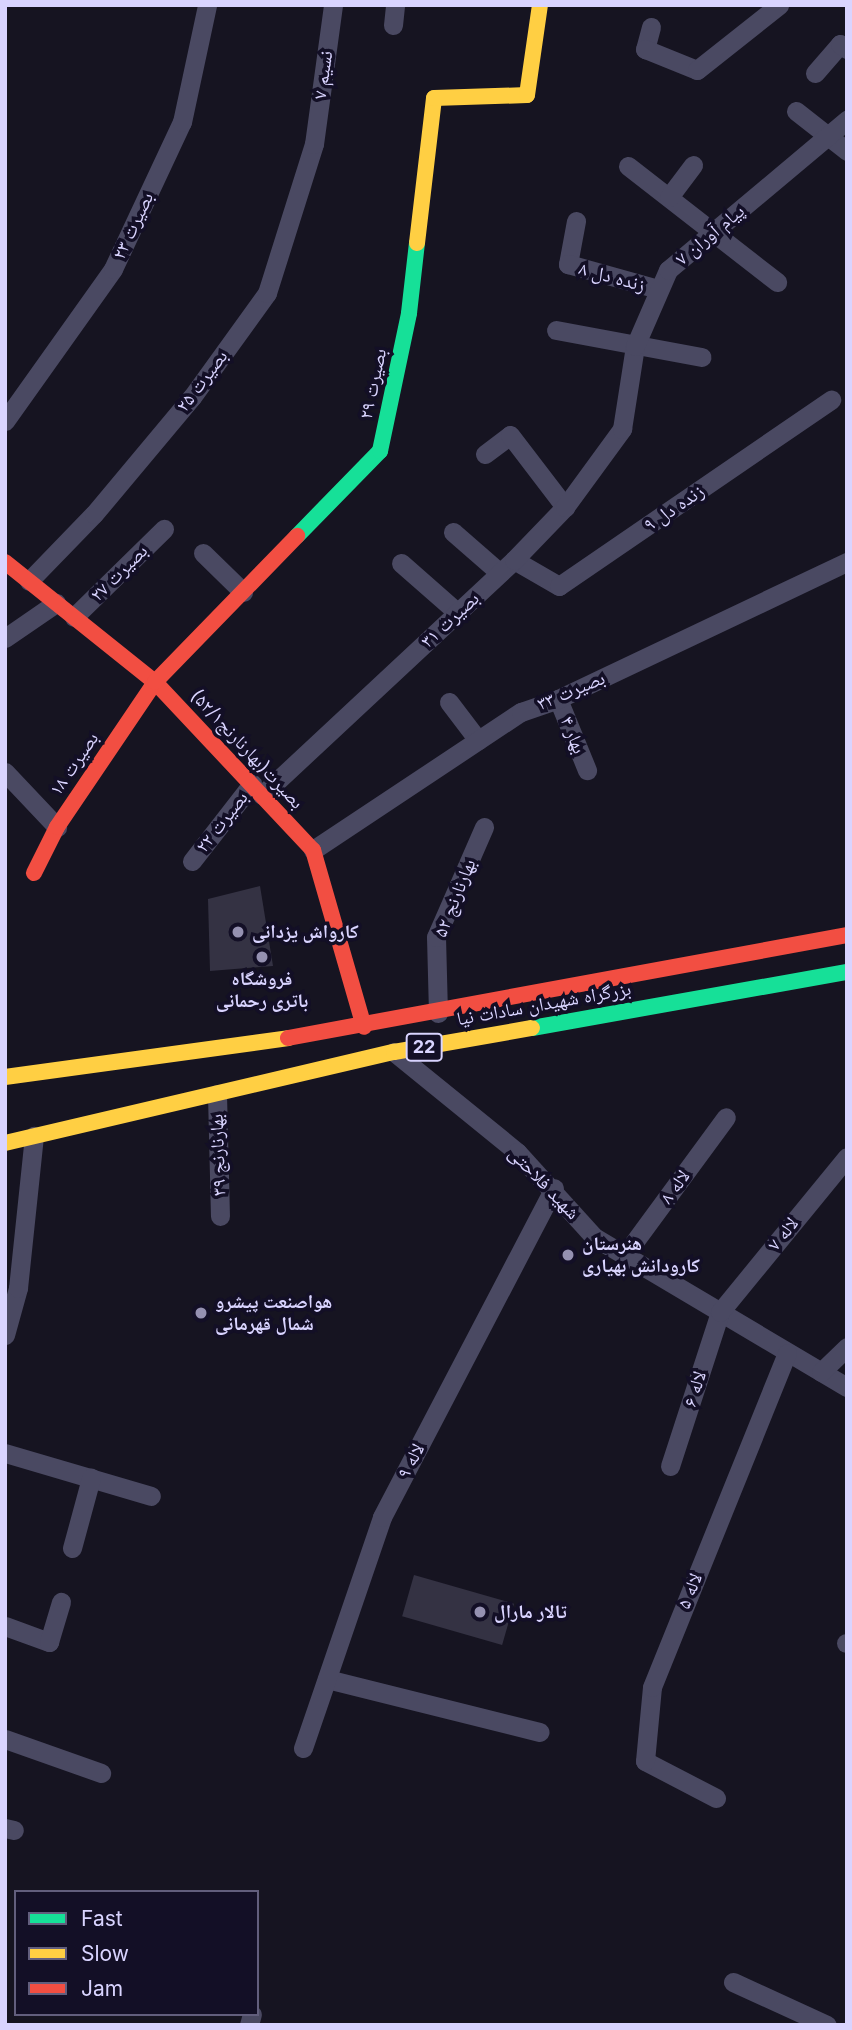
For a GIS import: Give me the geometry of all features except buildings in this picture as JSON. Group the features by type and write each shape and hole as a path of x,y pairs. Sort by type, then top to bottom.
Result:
{"main road":[{"name":"بصیرت ۲۹","path":"155,682 380,451 409,313 434,98 527,95 540,5"},
{"name":"بصیرت(بهارنارنج۵۲/۱)","path":"5,562 155,682 313,850 364,1027"},
{"name":"بصیرت ۱۸","path":"34,873 57,827 155,682"},
{"name":"بزرگراه شهیدان سادات نیا","path":"5,1077 364,1027 847,935"},
{"name":"بزرگراه شهیدان سادات نیا","path":"5,1143 394,1052 847,972"},
{"path":"110,1099 217,1094"}],"street":[{"name":"بصیرت ۲۳","path":"5,421 113,269 182,122 207,5"},
{"name":"نسیم ۷","path":"314,144 333,5"},
{"path":"651,27 645,49 697,70 779,5"},
{"path":"815,73 840,44 847,49"},
{"path":"796,111 847,151"},
{"name":"پیام آوران ۷","path":"622,429 635,346 668,271 847,120"},
{"name":"بصیرت ۲۵","path":"29,581 94,514 192,397 267,293 314,144"},
{"path":"669,197 693,165"},
{"path":"628,166 777,282"},
{"name":"زنده دل ۸","path":"576,221 568,264 658,289"},
{"path":"556,330 702,357"},
{"name":"زنده دل ۹","path":"507,566 559,586 831,400"},
{"name":"بصیرت ۳۱","path":"257,790 458,613 507,566 565,507 622,429"},
{"path":"485,454 510,435 565,507"},
{"name":"بصیرت ۲۷","path":"74,617 164,529"},
{"path":"453,532 507,566"},
{"path":"203,553 243,592"},
{"name":"بصیرت ۳۳","path":"313,850 520,712 558,699 847,562"},
{"path":"401,563 458,613"},
{"path":"5,638 57,603"},
{"name":"بهار ۴","path":"558,699 587,770"},
{"path":"449,702 478,740"},
{"path":"5,772 57,827"},
{"name":"بصیرت ۲۲","path":"192,861 257,790"},
{"name":"بهارنارنج ۵۲","path":"438,1013 436,937 484,827"},
{"name":"شهید فلاحتی","path":"394,1052 517,1152 554,1188 594,1237 847,1387"},
{"name":"بهارنارنج ۳۹","path":"217,1094 220,1216"},
{"name":"لاله ۸","path":"624,1256 726,1117"},
{"path":"5,1335 18,1288 34,1136"},
{"name":"لاله ۷","path":"720,1312 847,1157"},
{"name":"لاله ۹","path":"303,1748 382,1517 554,1188"},
{"name":"لاله ۶","path":"670,1466 720,1312"},
{"path":"821,1372 847,1348"},
{"name":"لاله ۵","path":"716,1798 645,1761 652,1687 787,1353"},
{"path":"5,1453 151,1496"},
{"path":"72,1548 91,1478"},
{"path":"5,1626 49,1642 61,1602"},
{"path":"327,1679 539,1732"},
{"path":"5,1739 102,1773"},
{"path":"733,1982 827,2025"}],"traffic: fast":[{"path":"297,536 380,451 409,313 417,243"},
{"path":"532,1028 847,972"}],"traffic: slow":[{"path":"417,243 434,98 527,95 540,5"},
{"path":"5,1143 394,1052 532,1028"},
{"path":"5,1077 288,1038"}],"traffic: jam":[{"path":"34,873 57,827 155,682 297,536"},
{"path":"5,562 155,682 313,850 364,1027"},
{"path":"288,1038 847,935"}],"place":[{"name":"کارواش یزدانی","path":"238,932"},
{"name":"فروشگاه باتری رحمانی","path":"262,957"},
{"name":"هنرستان کارودانش بهیاری","path":"568,1255"},
{"name":"هواصنعت پیشرو شمال قهرمانی","path":"201,1313"},
{"name":"تالار مارال","path":"480,1612"}]}
